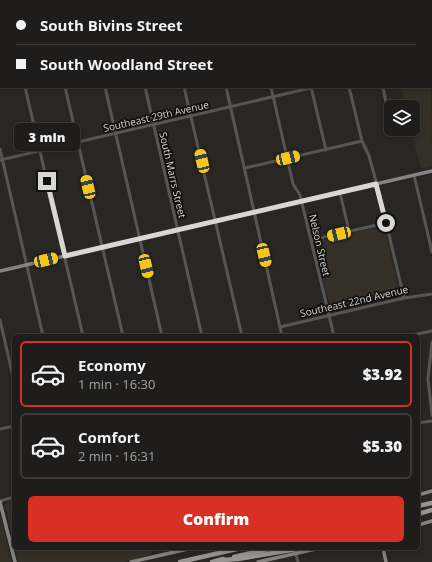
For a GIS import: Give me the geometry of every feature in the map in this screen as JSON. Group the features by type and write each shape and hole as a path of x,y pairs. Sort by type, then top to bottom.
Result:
{"highway":[{"path":"420,506 432,503"},
{"path":"420,514 430,511"},
{"path":"180,562 232,550"},
{"path":"212,562 264,550"},
{"path":"221,560 238,559 291,550"}],"main road":[{"path":"0,271 432,171"},
{"path":"420,494 432,491"},
{"path":"0,502 12,549"},
{"path":"420,524 432,521"},
{"path":"12,550 15,561"},
{"path":"130,562 184,550"},
{"path":"258,562 312,550"},
{"path":"383,550 386,562"}],"street":[{"path":"25,88 83,334"},
{"path":"65,88 122,334"},
{"path":"105,88 162,334"},
{"name":"South Marrs Street","path":"145,88 202,334"},
{"path":"184,88 242,334"},
{"path":"226,88 282,334"},
{"name":"Nelson Street","path":"271,88 293,184 302,201 334,334"},
{"name":"Southeast 29th Avenue","path":"1,160 309,88"},
{"path":"313,88 326,150"},
{"path":"349,88 362,141 369,156 404,298"},
{"path":"383,88 386,100"},
{"path":"245,168 362,141"},
{"path":"0,149 1,160 43,334"},
{"path":"414,175 432,251"},
{"path":"340,192 349,232"},
{"path":"311,240 386,223"},
{"name":"Southeast 22nd Avenue","path":"280,327 404,298 432,294"},
{"path":"0,320 12,372"},
{"path":"418,334 432,331"},
{"path":"432,342 428,379 432,415"},
{"path":"420,423 432,421"},
{"path":"0,429 12,426"},
{"path":"0,502 12,498"},
{"path":"296,554 298,562"}],"shaded area":[{"path":"402,88 431,88 432,166 421,169 413,136 420,136 420,100 405,100"},
{"path":"384,226 400,296 331,312 315,242"},
{"path":"12,500 12,535 5,504 6,502"},
{"path":"0,514 9,551 11,562 0,562"},
{"path":"15,550 151,550 152,555 123,562 18,562"}],"route":[{"path":"47,181 65,256 376,184 386,223"}]}
